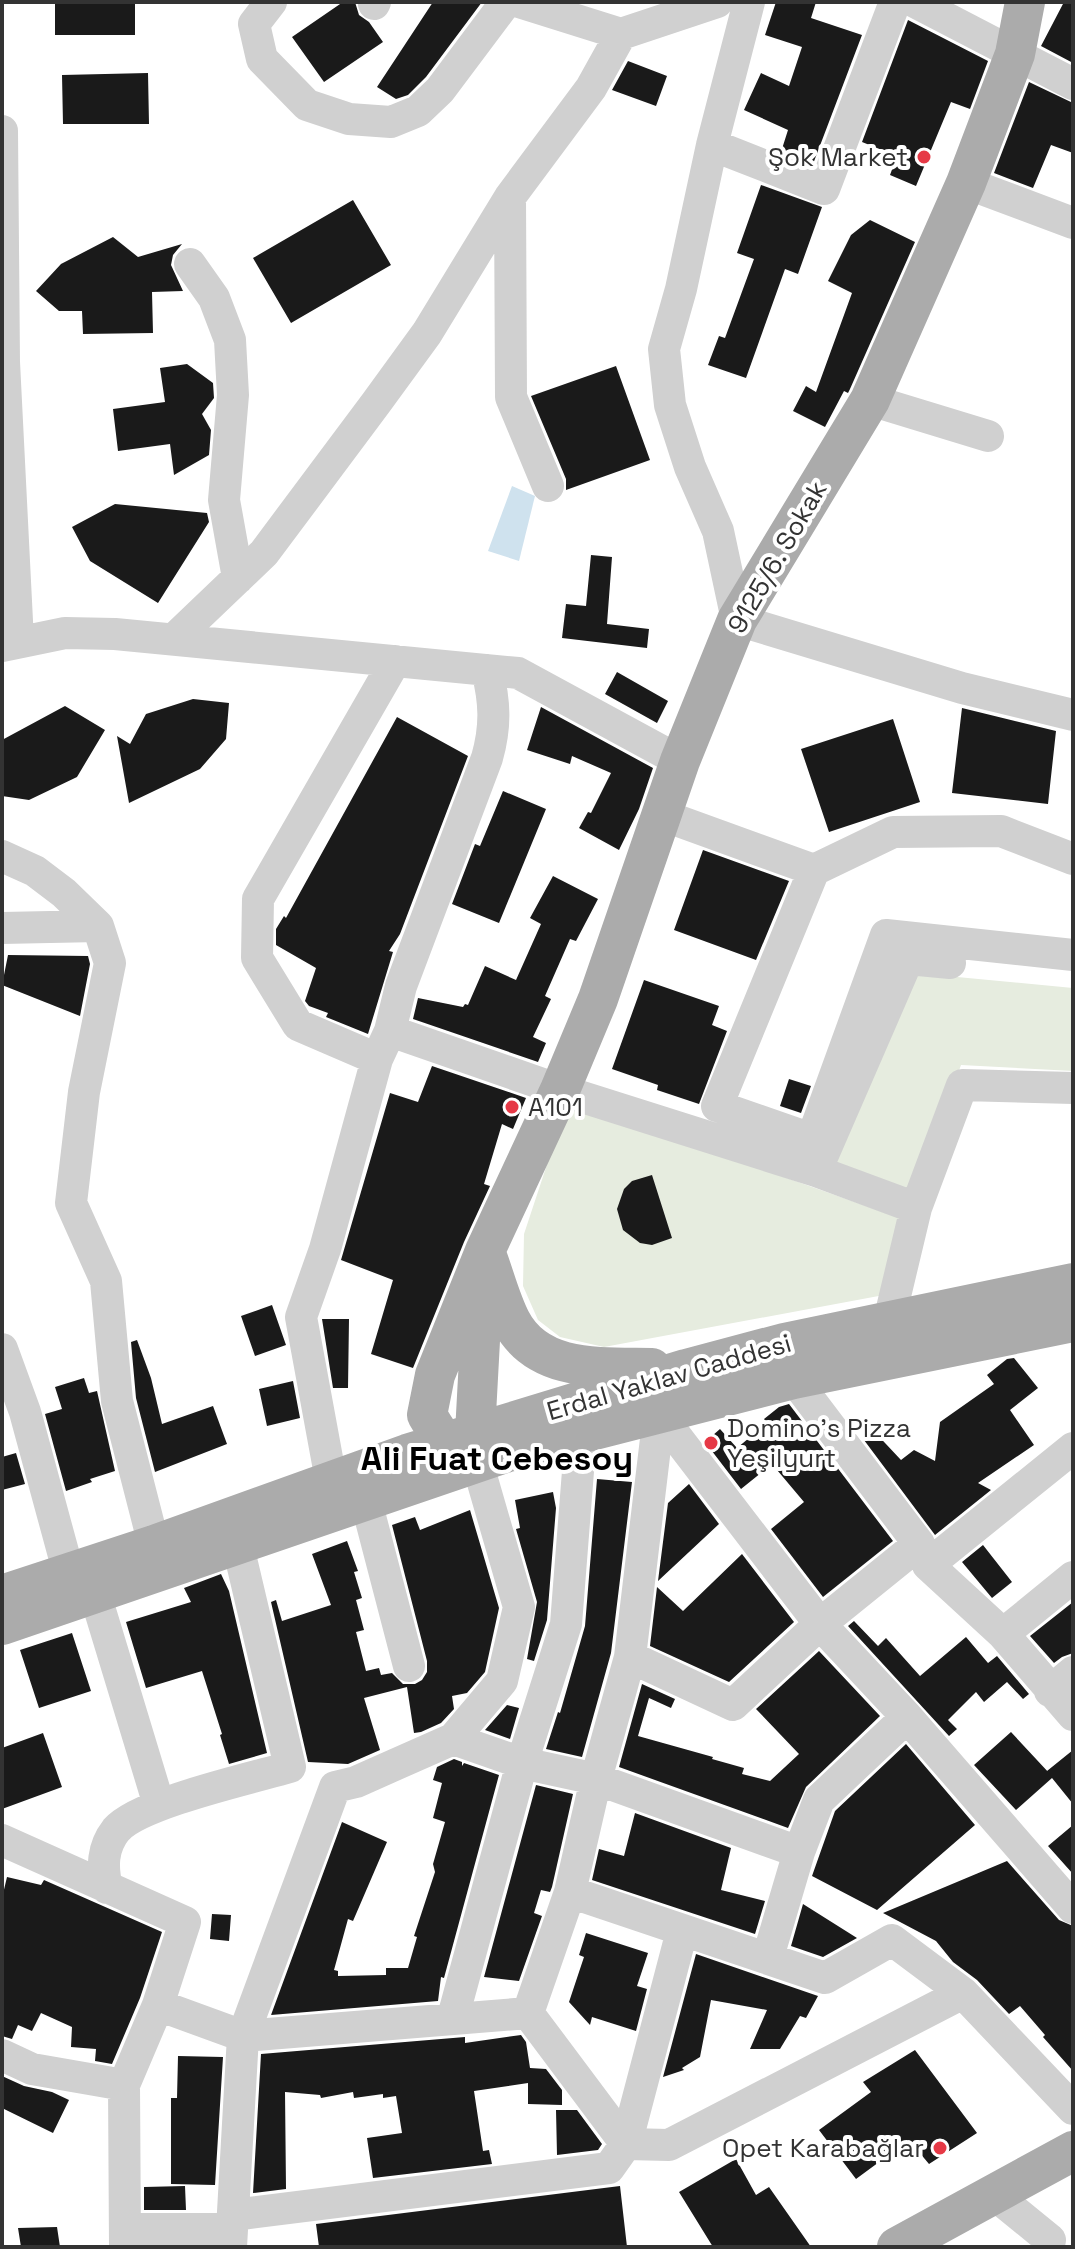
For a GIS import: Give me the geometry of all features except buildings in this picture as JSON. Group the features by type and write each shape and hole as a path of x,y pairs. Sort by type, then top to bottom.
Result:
{"main road":[{"name":"9125/6. Sokak","path":"452,1449 485,1251 560,1090 598,999 680,761 737,620 870,400 966,183 1015,54 1025,2"},
{"path":"485,1251 511,1320 534,1349 562,1362 584,1366 686,1369"},
{"name":"Erdal Yaklav Caddesi","path":"2,1625 154,1545 331,1480 452,1449 686,1369 784,1343 1073,1283"},
{"name":"Erdal Yaklav Caddesi","path":"2,1595 82,1584 238,1546 366,1501 452,1449 581,1433 794,1379 1073,1322"},
{"path":"897,2247 1073,2151"}],"street":[{"path":"271,2 254,24 262,59 307,105 349,119 391,122 418,111 440,90 506,2"},
{"path":"519,2 621,34 717,2"},
{"path":"749,2 664,349 670,405 690,467 718,531 737,620 962,688 1071,707"},
{"path":"712,145 824,189 895,2"},
{"path":"915,2 1073,84"},
{"path":"174,639 264,553 427,333 510,197 591,88 621,34"},
{"path":"2,131 3,362 10,644 65,633 115,634 518,673 680,761"},
{"path":"966,183 1073,223"},
{"path":"510,197 511,397 548,486"},
{"path":"190,264 214,298 230,340 233,395 224,500 238,578"},
{"path":"870,400 988,436"},
{"path":"395,661 258,899 257,958 298,1025 560,1090 816,1171 916,1208"},
{"path":"331,1480 301,1317 325,1249 401,986 491,745 495,731 487,670"},
{"path":"662,815 814,870"},
{"path":"1073,859 1001,831 893,832 814,870 717,1106 812,1139 886,935 1073,955"},
{"path":"2,856 35,871 64,893 98,926 110,963 84,1092 71,1203 106,1281 117,1401 154,1545"},
{"path":"2,928 98,926"},
{"path":"816,1171 908,959 1073,974"},
{"path":"889,1321 916,1208 962,1085 1073,1088"},
{"path":"2,1349 159,1805"},
{"path":"794,1379 923,1554 1003,1634 1062,1682 1073,1715"},
{"path":"659,1414 820,1624 907,1717 1073,1908"},
{"path":"528,2013 570,1892 596,1779 630,1657 659,1414"},
{"path":"453,2017 522,1763 566,1624 581,1433"},
{"path":"630,1657 733,1705 820,1624 1073,1448"},
{"path":"107,1888 103,1854 115,1831 127,1820 159,1805 290,1767 335,1787 356,1782 453,1739 502,1681 519,1607 452,1449"},
{"path":"366,1501 409,1666"},
{"path":"238,1546 290,1767"},
{"path":"1003,1634 1073,1577"},
{"path":"768,1957 799,1852 819,1800 907,1717"},
{"path":"453,1739 522,1763 596,1779 799,1852"},
{"path":"232,2230 243,2036 335,1787"},
{"path":"2,1840 185,1922 158,2005 124,2085 125,2238 232,2230 609,2168 626,2144 682,1931"},
{"path":"570,1892 825,1978 892,1940 963,1993 1073,2109"},
{"path":"626,2144 669,2145 963,1993"},
{"path":"158,2005 243,2036 528,2013"},
{"path":"528,2013 626,2144"},
{"path":"2,2055 32,2069 124,2085"},
{"path":"995,2195 1053,2245"}],"shaded area":[{"path":"915,973 1073,988 1073,1071 961,1065 916,1193 835,1165"},
{"path":"568,1101 900,1218 884,1295 604,1347 560,1337 538,1320 523,1286 524,1234"}],"water":[{"path":"512,486 535,496 519,561 488,551"}],"place":[{"name":"Şok Market","path":"924,157"},
{"name":"A101","path":"512,1107"},
{"name":"Domino's Pizza Yeşilyurt","path":"711,1443"},
{"name":"Opet Karabağlar","path":"940,2148"}],"district":[{"name":"Ali Fuat Cebesoy","path":"497,1458"}]}
